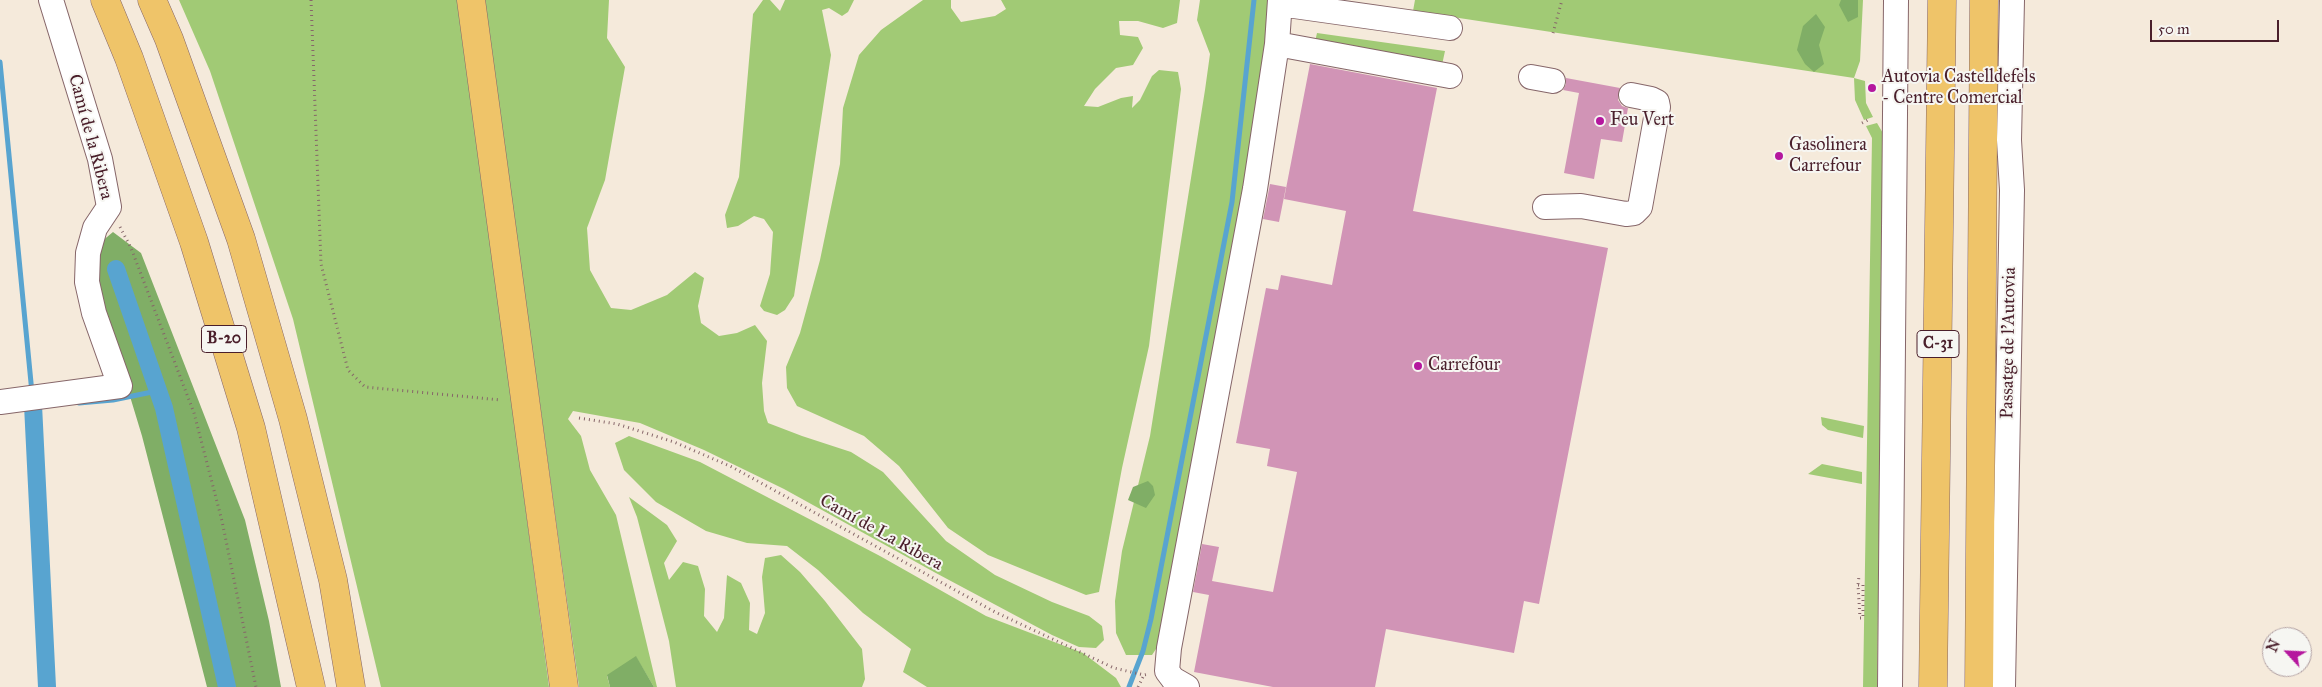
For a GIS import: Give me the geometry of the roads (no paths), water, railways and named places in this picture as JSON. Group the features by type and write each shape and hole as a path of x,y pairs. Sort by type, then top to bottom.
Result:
{"main road":[{"name":"B-20","path":"105,0 129,58 194,242 251,428 310,687"},
{"name":"B-20","path":"152,0 169,39 241,240 288,400 333,580 351,687"},
{"path":"471,0 564,687"},
{"name":"C-31","path":"1934,687 1942,0"},
{"name":"C-31","path":"1974,687 1977,634 1984,0"},
{"path":"1977,634 1978,687"}],"street":[{"name":"Camí de la Ribera","path":"0,402 120,386 94,313 87,282 88,253 95,228 109,207 100,159 51,0"},
{"path":"1890,687 1896,0"},
{"name":"Passatge de l'Autovia","path":"2003,687 2012,190 2009,140 2012,0"},
{"path":"1187,687 1173,679 1167,670 1169,648 1255,189 1277,44 1280,8 1449,35"},
{"path":"1277,44 1450,76"},
{"path":"1545,207 1581,206 1626,214 1634,212 1640,206 1658,107 1657,102 1631,95"}],"waterway":[{"path":"1129,687 1143,651 1151,619 1232,202 1254,0"},
{"path":"0,62 32,393"},
{"path":"116,269 164,408 227,687"},
{"path":"79,403 113,400 157,391"},
{"path":"33,405 47,687"}],"place":[{"name":"Autovia Castelldefels - Centre Comercial","path":"1872,88"},
{"name":"Feu Vert","path":"1600,121"},
{"name":"Gasolinera Carrefour","path":"1779,156"},
{"name":"Carrefour","path":"1418,366"}]}
